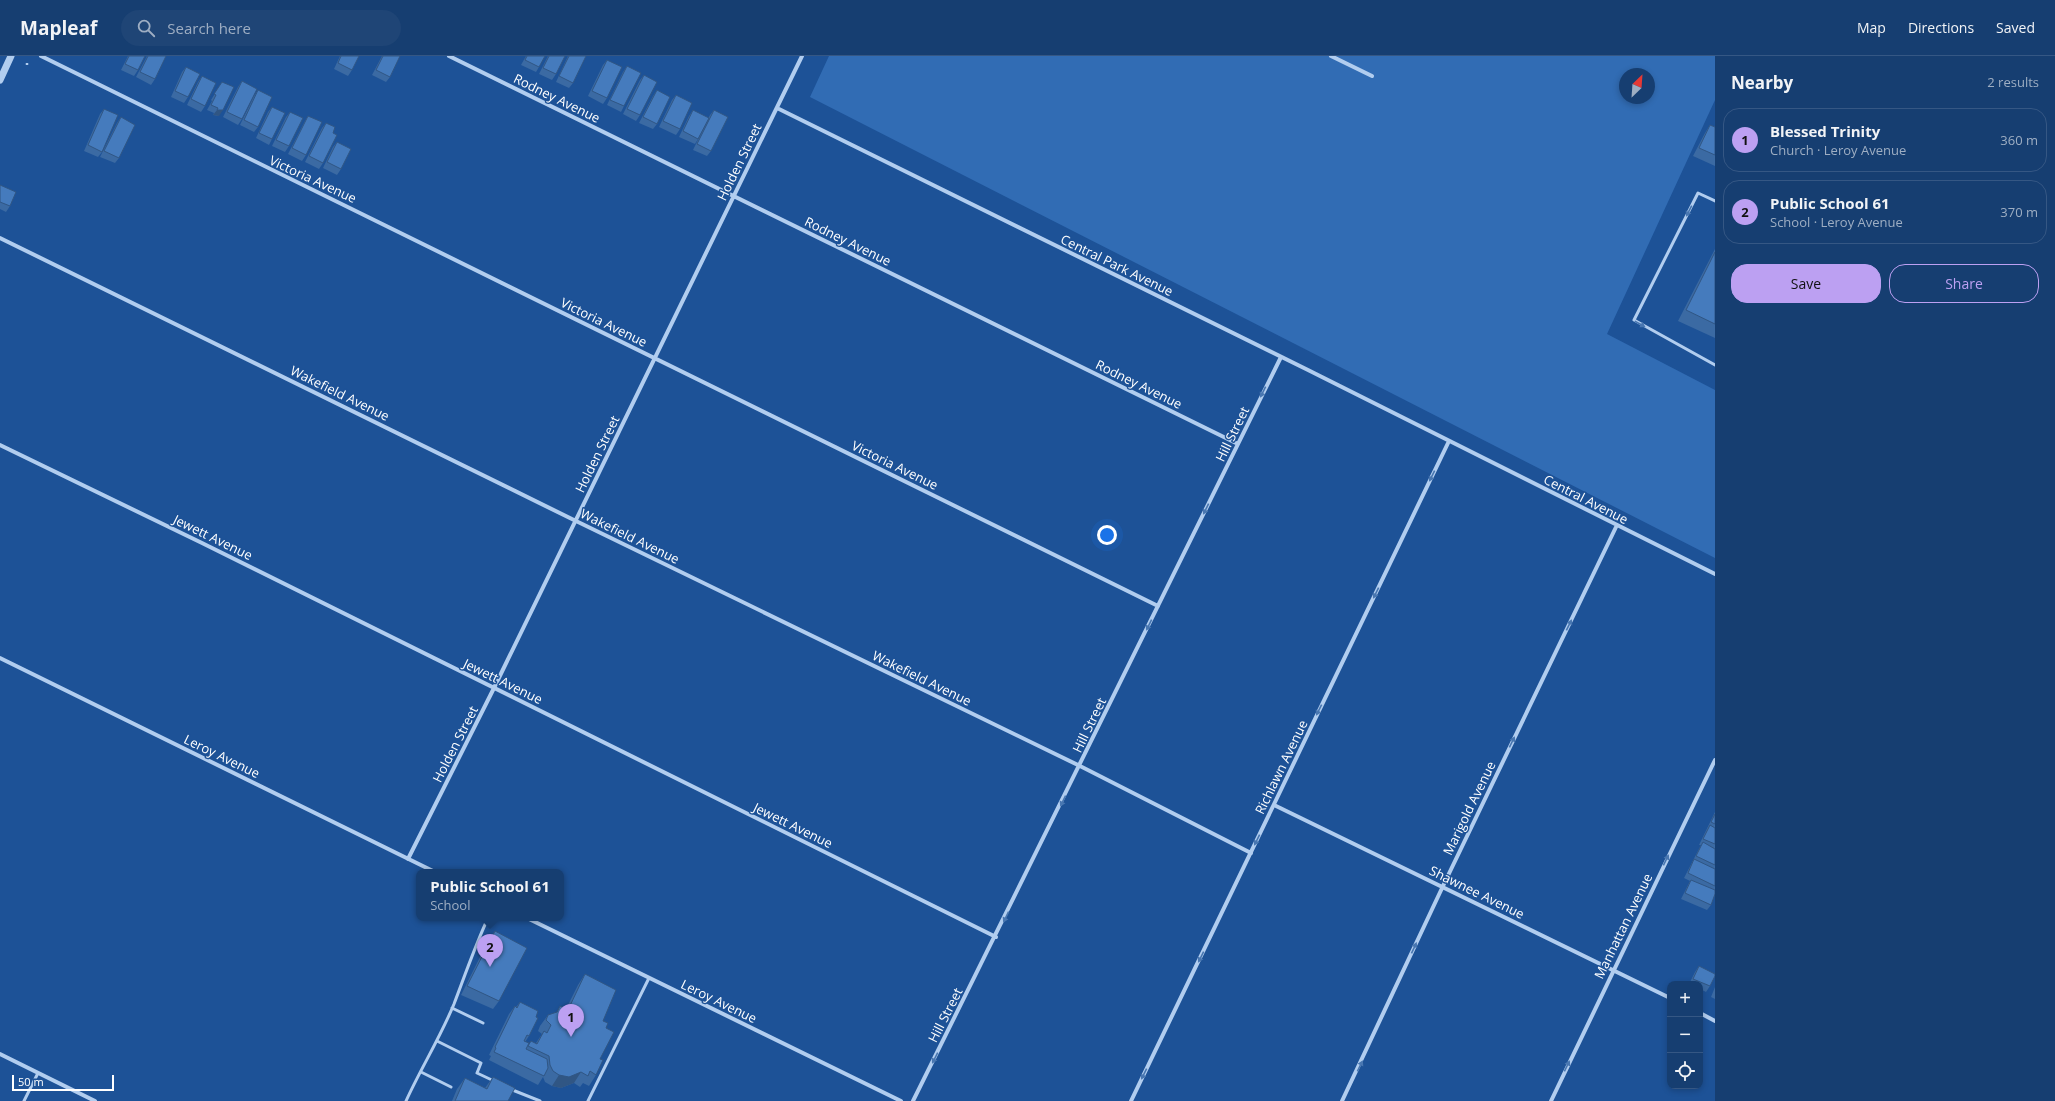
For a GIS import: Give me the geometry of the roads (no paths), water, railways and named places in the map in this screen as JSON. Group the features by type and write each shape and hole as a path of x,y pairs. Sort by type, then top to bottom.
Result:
{"street":[{"path":"0,80 11,56"},
{"name":"Victoria Avenue","path":"41,56 1158,606"},
{"name":"Rodney Avenue","path":"449,56 1238,444"},
{"name":"Holden Street","path":"408,859 576,521 802,56"},
{"path":"1331,56 1372,76"},
{"name":"Central Park Avenue","path":"777,108 1449,441"},
{"name":"Wakefield Avenue","path":"0,238 576,521 1080,766 1251,853"},
{"name":"Hill Street","path":"913,1101 996,937 1281,357"},
{"name":"Central Avenue","path":"1449,441 1715,574"},
{"name":"Richlawn Avenue","path":"1131,1101 1449,441"},
{"name":"Jewett Avenue","path":"0,445 202,543 996,937"},
{"name":"Marigold Avenue","path":"1342,1101 1443,886 1617,525"},
{"name":"Leroy Avenue","path":"0,658 428,869"},
{"name":"Manhattan Avenue","path":"1551,1101 1715,760"},
{"name":"Shawnee Avenue","path":"1274,805 1443,886 1667,997"},
{"name":"Leroy Avenue","path":"533,921 901,1101"},
{"path":"1703,1015 1715,1021"},
{"path":"0,1054 95,1101"}],"lane":[{"path":"1715,201 1698,193 1634,320 1715,365"},
{"path":"406,1101 452,1008 470,959 487,921"},
{"path":"588,1101 649,978"},
{"path":"452,1008 483,1023"},
{"path":"437,1041 481,1063 477,1073 496,1082"},
{"path":"421,1072 451,1087"},
{"path":"24,1101 38,1073"},
{"path":"508,1088 540,1101"}],"place":[{"name":"Public School 61","path":"490,967"},
{"name":"Blessed Trinity","path":"571,1037"}]}
